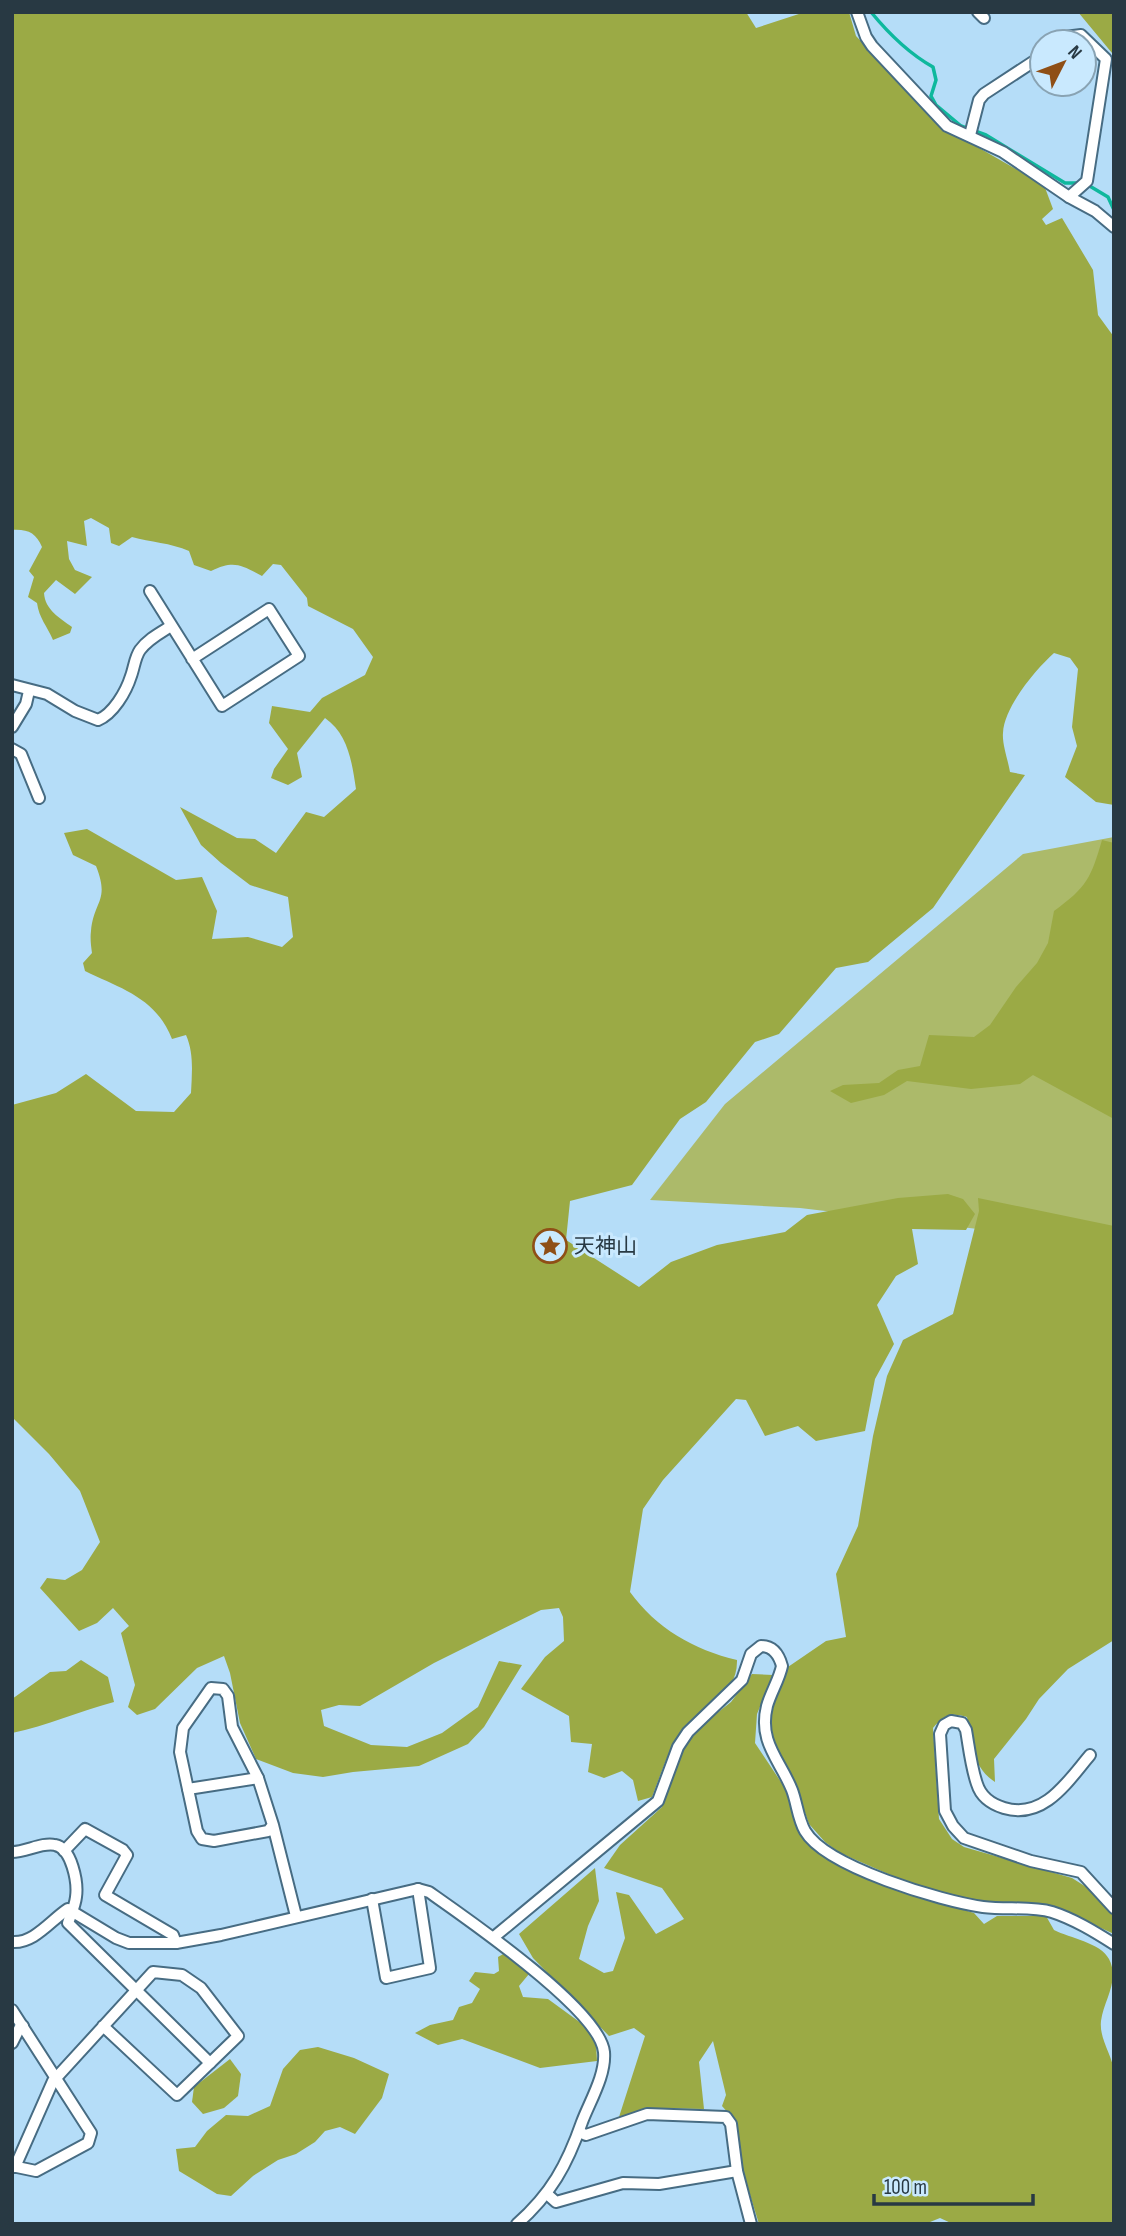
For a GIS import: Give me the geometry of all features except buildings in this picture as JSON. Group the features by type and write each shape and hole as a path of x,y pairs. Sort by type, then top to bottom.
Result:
{"street":[{"path":"857,12 872,46 947,126 1003,152 1069,197 1095,211 1114,228"},
{"path":"1069,197 1087,181 1106,59 1098,52"},
{"path":"970,135 979,100 1028,65"},
{"path":"150,591 171,626 192,659 222,706 299,656 269,609 192,659"},
{"path":"12,685 47,694 75,711 98,720 106,717 131,679 138,652 149,640 171,626"},
{"path":"12,727 26,705 29,691"},
{"path":"12,750 21,754 39,798"},
{"path":"494,1937 658,1801 683,1740 742,1680 751,1654 761,1646 767,1646 774,1651 782,1666 768,1705 766,1741 792,1790 804,1829 814,1842 830,1855 903,1886 983,1907 1050,1912 1071,1920 1114,1944"},
{"path":"274,1825 268,1831 214,1841 202,1839 197,1831 180,1752 183,1728 211,1688 223,1689 228,1696 232,1727 258,1778 274,1825 296,1916"},
{"path":"1090,1755 1054,1798 1040,1806 1021,1811 1007,1809 992,1804 983,1795 977,1784 966,1730 962,1723 950,1721 944,1725 940,1734 945,1811 964,1838 1031,1861 1081,1872 1114,1908"},
{"path":"188,1790 258,1778"},
{"path":"64,1851 85,1829 123,1850 127,1855 104,1895 173,1936 176,1943"},
{"path":"12,1852 51,1844 58,1845 64,1851 74,1872 77,1888 68,1923 210,2063"},
{"path":"372,1899 386,1978 430,1968 418,1889"},
{"path":"12,1942 26,1941 68,1909 116,1938 129,1942 176,1943 418,1889 429,1892 494,1937 529,1966 598,2033 604,2049 604,2061 579,2132 548,2194 517,2224"},
{"path":"12,2010 23,2026 56,2078 91,2133 88,2143 36,2171 14,2167 56,2078 103,2026 153,1972 182,1975 201,1988 238,2036 177,2095 103,2026"},
{"path":"12,2043 23,2026"},
{"path":"579,2132 586,2135 647,2114 726,2118 731,2124 737,2171 751,2224"},
{"path":"548,2194 556,2202 623,2183 659,2183 737,2171"}],"green space":[{"path":"12,12 746,12 756,28 805,12 849,12 856,36 946,129 1044,185 1053,209 1042,219 1046,225 1062,218 1093,270 1098,315 1114,337 1114,805 1096,802 1065,777 1077,746 1072,727 1078,669 1070,658 1054,653 1022,689 1005,723 1003,742 1010,772 1025,775 933,908 868,962 836,968 779,1034 755,1042 706,1102 680,1119 632,1185 570,1201 566,1240 639,1287 671,1262 717,1245 785,1232 807,1215 898,1198 948,1194 963,1199 975,1214 966,1230 912,1229 918,1264 896,1276 877,1305 894,1344 875,1379 865,1431 816,1441 798,1426 765,1436 746,1400 736,1399 663,1480 643,1509 630,1592 640,1605 677,1636 721,1656 737,1660 731,1685 685,1726 678,1736 652,1797 638,1801 633,1780 622,1771 604,1778 588,1772 592,1744 571,1742 569,1716 521,1689 545,1657 564,1641 563,1617 559,1608 541,1610 434,1663 360,1706 339,1705 321,1710 324,1726 371,1745 407,1747 442,1733 478,1707 499,1661 522,1665 484,1727 468,1744 419,1766 323,1777 293,1773 256,1759 240,1723 224,1656 197,1668 155,1709 137,1715 128,1707 135,1685 121,1633 129,1626 113,1608 97,1623 79,1631 40,1588 47,1578 65,1580 82,1570 100,1542 80,1491 49,1454 12,1417 12,1105 56,1093 86,1074 136,1111 174,1112 191,1093 192,1078 186,1035 172,1039 165,1025 147,1004 85,971 83,963 92,953 91,931 102,887 96,866 73,855 64,833 87,829 176,880 202,877 217,911 212,939 248,937 282,947 293,937 288,897 250,885 221,863 201,845 180,807 237,838 255,839 276,853 306,812 324,817 356,789 344,740 325,718 297,753 302,777 288,785 271,778 288,749 269,723 272,706 310,712 322,698 365,675 373,657 353,629 308,606 307,598 281,565 273,564 262,576 237,565 211,571 194,565 189,551 175,546 132,537 119,546 111,543 109,528 91,518 84,521 87,546 67,541 69,559 75,570 92,577 75,594 56,580 44,593 50,609 72,627 70,633 53,640 41,618 37,603 28,597 34,577 29,571 42,547 31,533 12,530"},
{"path":"1078,12 1114,12 1114,59 1098,36 1098,28 1091,28"},
{"path":"1114,837 1114,1245 800,1208 650,1200 725,1104 1023,854"},
{"path":"1102,840 1114,843 1114,1119 1033,1075 1020,1084 971,1089 907,1081 884,1095 851,1103 830,1091 843,1085 879,1083 898,1070 920,1066 929,1035 974,1037 990,1025 1016,987 1037,963 1048,943 1054,911 1086,881"},
{"path":"978,1198 1114,1226 1114,1640 1068,1669 1039,1699 994,1759 995,1782 981,1769 977,1761 967,1717 944,1717 933,1728 939,1819 952,1839 964,1847 1072,1878 1091,1890 1114,1911 1114,1934 1055,1907 983,1903 918,1887 840,1853 825,1842 809,1824 795,1784 769,1738 771,1702 785,1669 826,1641 846,1637 836,1574 858,1526 873,1436 887,1376 903,1340 953,1314 979,1211"},
{"path":"81,1660 108,1677 114,1702 12,1733 12,1699 50,1672 66,1671"},
{"path":"752,1674 773,1675 757,1714 755,1743 787,1791 795,1824 818,1853 894,1889 974,1913 984,1924 997,1916 1046,1916 1054,1930 1092,1945 1109,1959 1113,1975 1101,2028 1114,2073 1114,2224 953,2224 940,2218 925,2224 759,2224 743,2172 736,2122 722,2106 726,2095 713,2041 699,2062 704,2109 650,2108 619,2117 645,2036 634,2028 609,2036 533,1958 519,1934 595,1868 599,1901 588,1926 579,1959 604,1973 613,1971 625,1938 616,1892 629,1895 656,1934 684,1919 662,1888 604,1868 620,1845 662,1807 685,1742 731,1702"},
{"path":"505,1953 529,1974 519,1986 523,1997 548,1999 585,2026 596,2044 597,2061 540,2068 462,2039 438,2045 415,2033 430,2025 453,2020 459,2007 472,2003 480,1989 469,1981 475,1972 494,1974 499,1971 498,1957"},
{"path":"318,2047 354,2058 389,2074 382,2098 355,2134 340,2127 325,2131 315,2142 296,2154 278,2160 253,2176 231,2196 217,2194 179,2171 176,2149 195,2147 207,2131 226,2115 248,2116 270,2106 283,2069 300,2050"},
{"path":"230,2059 241,2074 238,2096 224,2108 203,2114 192,2102 194,2087"}],"waterway":[{"path":"871,12 899,42 933,67 936,80 931,96 936,105 961,126 986,135 1065,183 1081,183"},
{"path":"1088,185 1108,197 1114,210"}],"place":[{"name":"天神山","path":"550,1246"}]}
